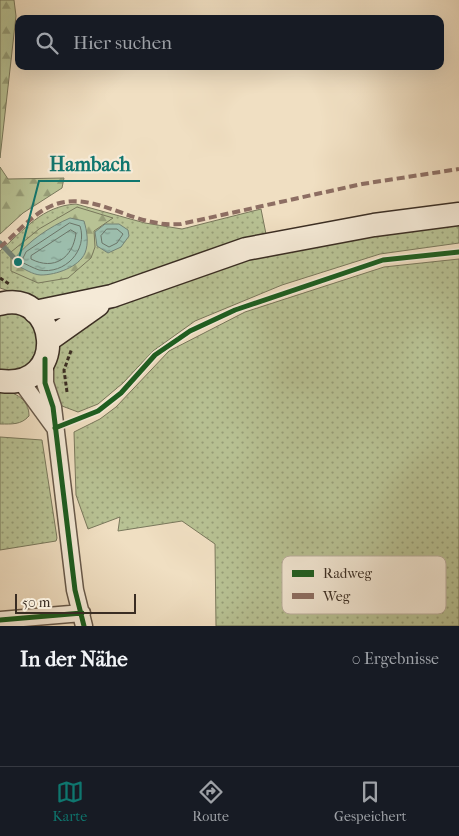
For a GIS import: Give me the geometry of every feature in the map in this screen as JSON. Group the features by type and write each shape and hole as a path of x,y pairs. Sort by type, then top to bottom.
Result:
{"main road":[{"path":"35,312 112,296 246,249 374,226 459,214"},
{"path":"47,349 112,296"},
{"path":"1,302 24,305 35,312 46,326 47,349 39,369 10,381"}],"street":[{"path":"0,620 83,619 75,590 53,407 45,383 47,349"},
{"path":"10,381 55,428"}],"green space":[{"path":"0,0 14,0 15,25 0,158"},
{"path":"0,167 8,179 64,178 62,188 23,213 0,234"},
{"path":"76,204 145,223 182,229 261,209 266,234 196,255 75,298 49,304 0,288 0,251 43,214 53,209"},
{"path":"77,207 113,218 94,231 95,247 91,258 68,278 38,283 11,271 11,252 39,229"},
{"path":"459,220 459,243 380,254 282,285 195,321 153,351 123,383 98,404 78,412 62,406 52,389 51,369 61,341 72,330 108,310 216,269 293,247"},
{"path":"459,259 459,626 216,626 215,544 182,521 118,531 120,517 88,529 76,495 74,432 100,419 116,407 169,351 245,312 384,267"},
{"path":"0,311 29,316 41,343 26,368 0,371"},
{"path":"0,389 24,401 27,405 29,416 26,419 12,424 0,424"},
{"path":"0,437 42,440 56,541 0,550"}],"water":[{"path":"70,218 84,221 86,229 86,249 78,262 60,272 41,275 31,273 16,265 15,258 33,240"},
{"path":"105,224 119,224 128,230 129,236 121,247 108,253 97,246 95,232"}],"waterway":[{"path":"0,243 18,262 16,265"}],"marked path":[{"path":"0,247 35,216 47,208 61,203 75,201 89,203 144,220 163,224 181,224 362,184 459,169"}],"cycle path":[{"path":"55,428 98,411 121,393 155,355 190,331 235,310 383,260 459,252"},
{"path":"45,359 45,383 53,407 75,590 84,626"},
{"path":"0,620 82,613"}],"place":[{"name":"Hambach","path":"18,262"}]}
